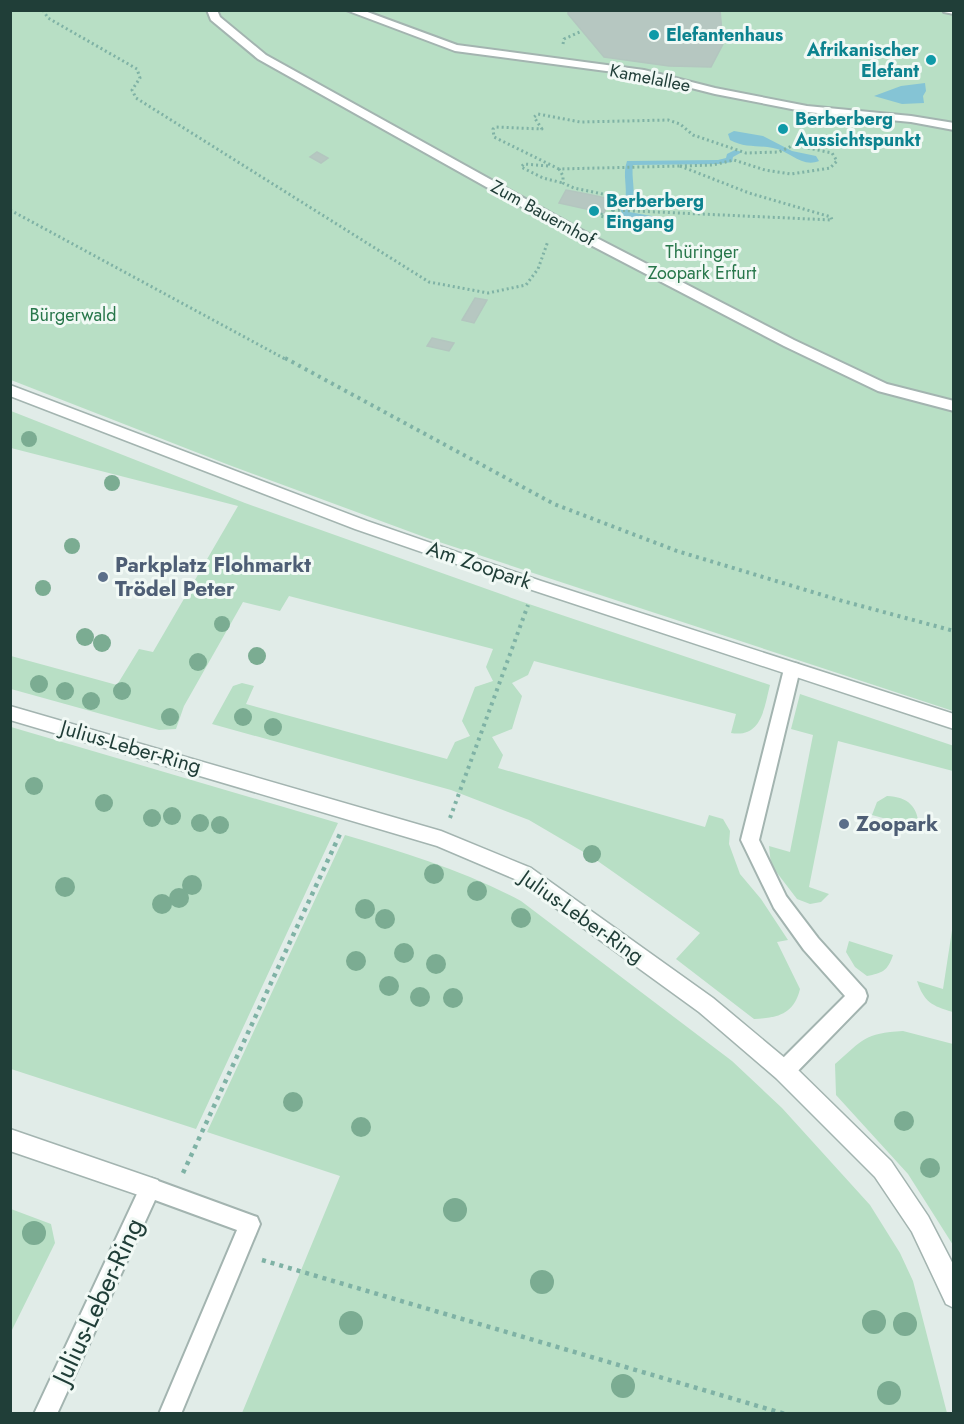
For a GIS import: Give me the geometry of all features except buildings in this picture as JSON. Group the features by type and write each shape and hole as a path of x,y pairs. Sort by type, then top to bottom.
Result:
{"street":[{"name":"Am Zoopark","path":"10,390 361,525 535,585 954,722"},
{"name":"Julius-Leber-Ring","path":"10,713 441,839 524,874 706,1005 784,1071 882,1169 920,1224 954,1296"},
{"path":"10,1140 150,1188"}],"lane":[{"name":"Kamelallee","path":"351,10 455,48 644,73 715,92 807,109 911,119 954,127"},
{"path":"948,10 954,11"},
{"name":"Zum Bauernhof","path":"214,14 262,57 556,221 789,344 884,388 954,406"},
{"path":"784,1071 858,996 811,944 780,902 750,840 792,669"},
{"path":"150,1188 250,1224 170,1413"},
{"name":"Julius-Leber-Ring","path":"45,1413 150,1188"}],"path":[{"path":"43,10 48,18 137,69 140,78 132,90 136,98 429,282 488,293 526,285 538,269 556,221"},
{"path":"538,114 580,122 668,120 680,124 693,135 746,153 779,152 789,146 832,153 837,161 830,168 791,174 765,170 734,160 713,165 680,165 559,169 494,137 493,129 495,127 542,129 534,117 538,114"},
{"path":"552,166 524,164 521,167 543,178 593,194 617,197 609,218 602,215"},
{"path":"613,210 832,220 831,217 749,194 680,165"},
{"path":"559,169 563,176 563,183"},
{"path":"10,210 554,504 677,550 839,600 954,631"},
{"path":"459,797 535,585"},
{"path":"173,1196 350,813"},
{"path":"238,1253 785,1413"}],"green space":[{"name":"Thüringer Zoopark Erfurt","path":"10,11 953,11 953,711 427,538 229,465 11,380"},
{"path":"11,411 245,503 523,602 770,685 760,720 749,731 731,733 736,714 534,661 528,675 512,683 522,696 512,729 492,737 503,755 498,768 705,827 709,815 723,819 730,831 729,844 740,874 761,899 788,940 777,942 800,989 794,1004 778,1016 754,1019 676,959 700,933 592,857 529,820 451,790 212,724 233,686 242,683 254,686 246,704 447,759 455,742 470,736 462,721 475,687 493,681 486,667 493,649 289,596 280,611 243,602 184,706 176,729 159,730 11,689 11,656 117,685 139,649 153,652 238,506 11,448"},
{"path":"800,694 954,746 953,771 838,741 809,887 829,894 821,902 810,904 797,899 771,865 769,846 790,852 813,735 791,729"},
{"path":"11,727 338,823 196,1129 11,1069"},
{"path":"887,796 901,798 911,804 917,814 919,828 872,815 877,802"},
{"path":"345,835 457,872 521,901 732,1061 782,1108 870,1205 900,1253 913,1281 947,1413 242,1413 340,1176 207,1132"},
{"path":"953,924 953,1012 930,1002 917,981 943,989"},
{"path":"849,941 893,955 889,965 880,972 867,976 855,967 846,952"},
{"path":"903,1031 953,1044 953,1245 908,1174 836,1095 835,1064 865,1039 880,1034"},
{"path":"11,1209 51,1224 55,1243 11,1332"}],"water":[{"path":"925,83 924,103 902,104 874,96 901,86"},
{"path":"734,131 763,136 792,151 816,156 819,161 813,163 801,161 773,148 735,143 730,140 728,134"},
{"path":"629,201 629,212 663,218 668,222 666,227 644,225 624,218 619,207"}],"waterway":[{"path":"629,201 628,169 630,163 718,162 729,160 730,156 738,152"}],"place":[{"name":"Elefantenhaus","path":"654,35"},
{"name":"Afrikanischer Elefant","path":"931,60"},
{"name":"Berberberg Aussichtspunkt","path":"783,129"},
{"name":"Berberberg Eingang","path":"594,211"},
{"name":"Parkplatz Flohmarkt Trödel Peter","path":"103,577"},
{"name":"Zoopark","path":"844,824"}],"park label":[{"name":"Bürgerwald","path":"73,315"}]}
